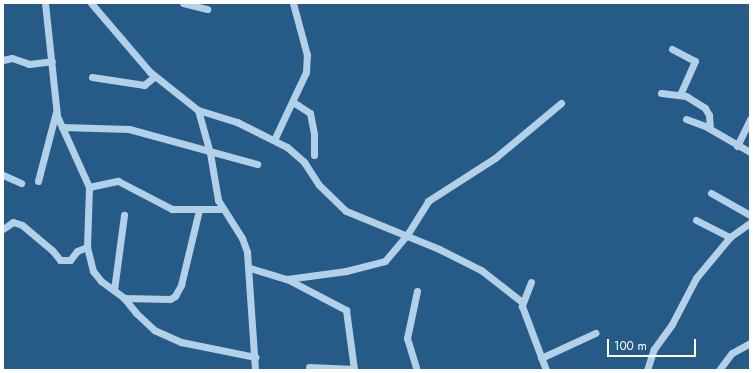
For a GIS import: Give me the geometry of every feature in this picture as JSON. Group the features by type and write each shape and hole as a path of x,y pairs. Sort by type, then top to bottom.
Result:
{"street":[{"path":"45,3 56,112 89,187 87,247 93,271 124,298 144,322 168,337 255,357"},
{"path":"91,3 155,76 198,110 237,122 274,140 296,153 319,186 346,211 407,235 489,274 522,302 546,370"},
{"path":"183,3 207,9"},
{"path":"274,140 303,80 307,55 293,3"},
{"path":"672,49 695,61 680,94"},
{"path":"3,60 12,58 30,64 52,61"},
{"path":"92,77 144,85 155,76"},
{"path":"661,93 680,94 708,111 710,128"},
{"path":"293,102 310,112 314,134 314,155"},
{"path":"287,279 380,264 390,256 407,235 431,199 495,158 561,103"},
{"path":"198,110 210,153 221,209 242,238 250,268 255,370"},
{"path":"38,181 56,112"},
{"path":"686,119 710,128 737,146 750,152"},
{"path":"737,146 750,119"},
{"path":"62,127 129,129 210,153 257,164"},
{"path":"3,175 21,183"},
{"path":"89,187 118,181 166,207 199,210 221,209"},
{"path":"711,193 750,215"},
{"path":"124,298 170,299 175,296 181,285 199,210"},
{"path":"114,290 124,215"},
{"path":"696,220 730,237"},
{"path":"3,229 14,222 22,225 52,250 60,260 70,260 77,251 87,247"},
{"path":"647,370 654,349 672,324 696,278 730,237 750,223"},
{"path":"250,268 287,279 346,310 355,370 309,367"},
{"path":"522,302 531,282"},
{"path":"417,291 408,338 417,370"},
{"path":"542,358 594,333"},
{"path":"719,370 732,353 750,343"}]}
